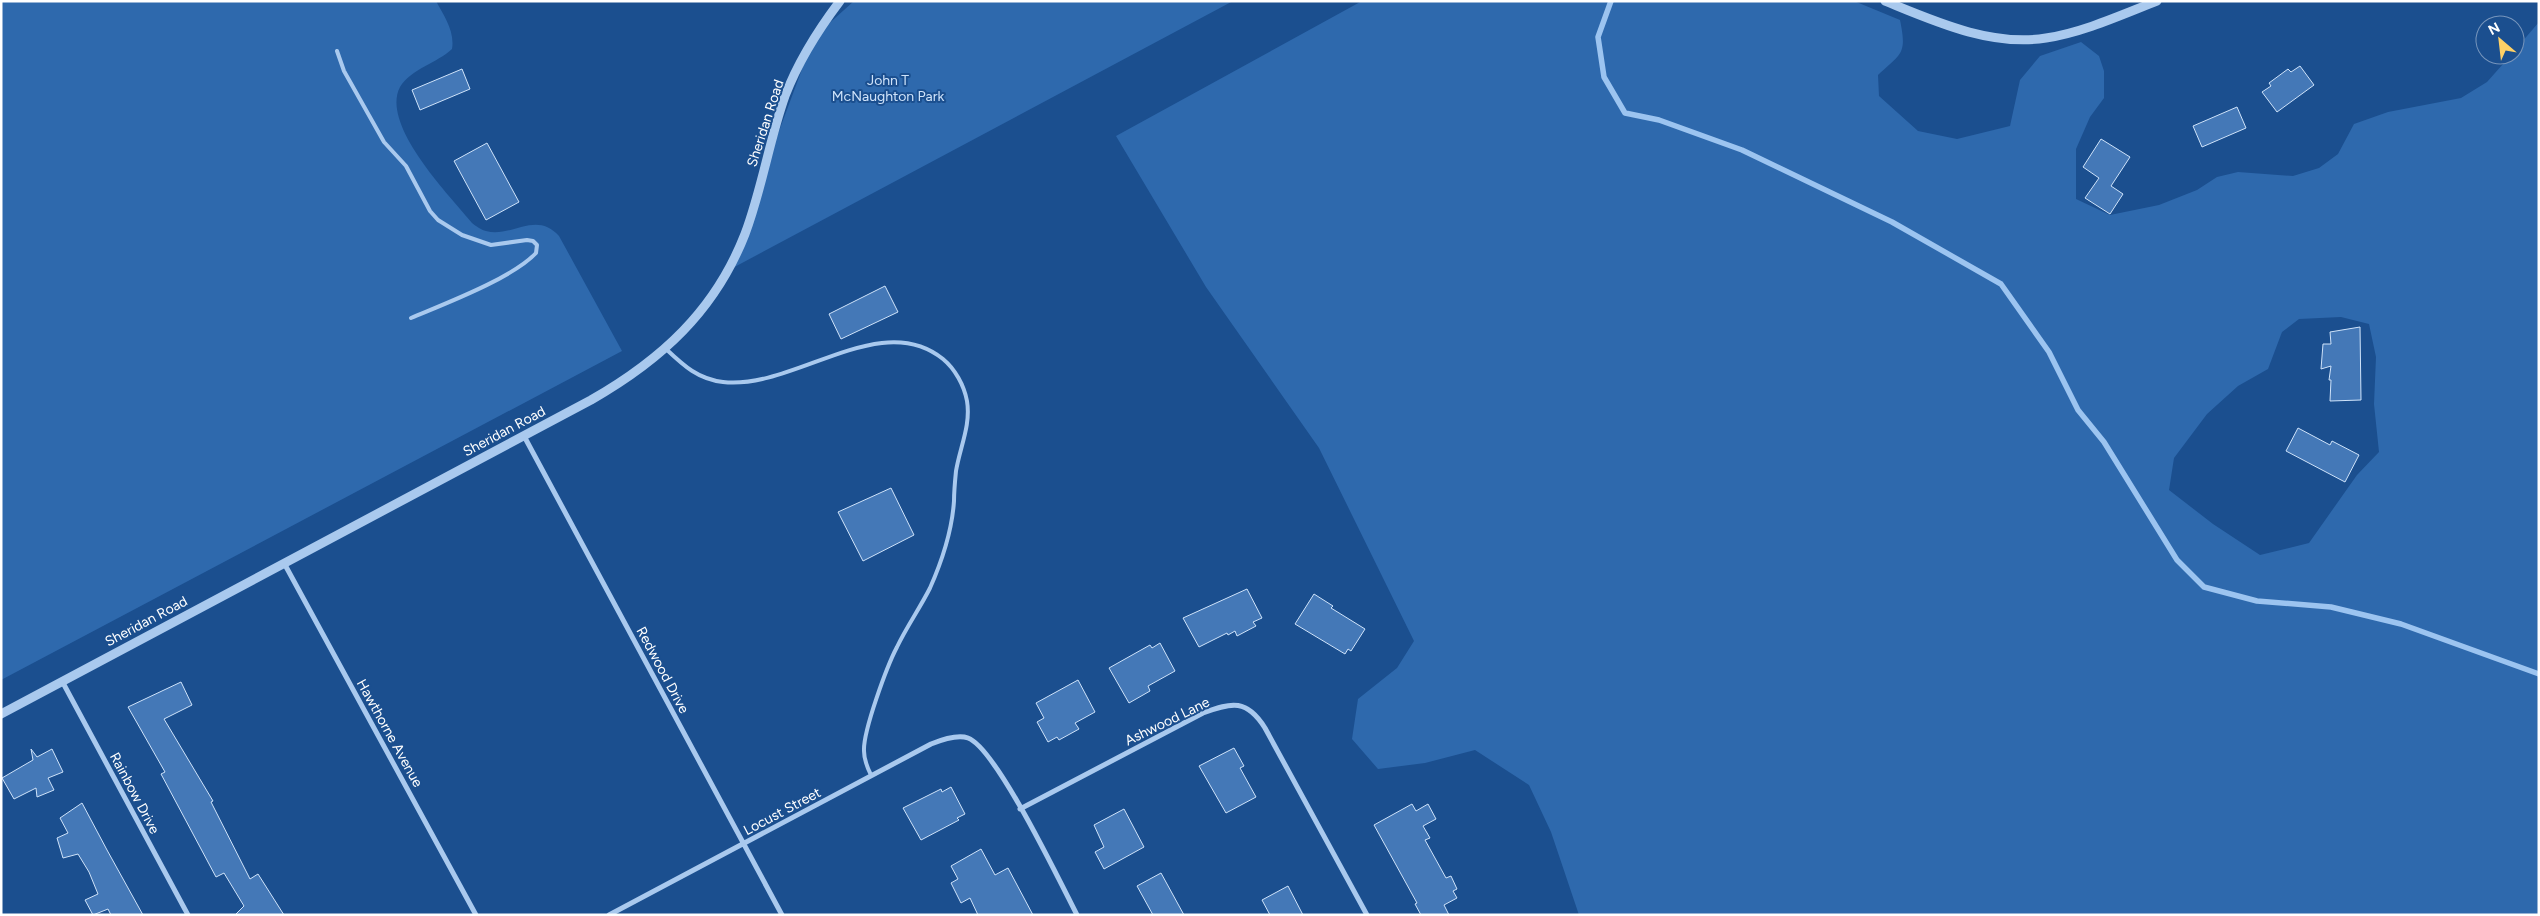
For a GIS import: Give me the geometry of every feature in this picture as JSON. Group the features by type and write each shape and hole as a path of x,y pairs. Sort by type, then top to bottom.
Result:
{"street":[{"name":"Sheridan Road","path":"1,714 524,436 616,386 645,367 666,349 696,317 727,271 745,235 786,95 814,37 840,1"},
{"path":"1884,1 1923,17 1970,31 1998,37 2030,40 2073,32 2157,1"},
{"name":"Redwood Drive","path":"524,436 782,915"},
{"name":"Hawthorne Avenue","path":"284,562 476,915"},
{"name":"Rainbow Drive","path":"62,681 188,915"},
{"name":"Ashwood Lane","path":"1020,810 1203,713 1226,706 1244,706 1259,718 1265,728 1367,915"},
{"name":"Locust Street","path":"609,915 872,775 942,740 968,738 992,759 1020,810"},
{"path":"1020,810 1077,915"}],"lane":[{"path":"337,51 344,71 384,142 406,166 430,211 438,220 462,235 491,245 527,240 533,241 537,246 536,253 525,263 494,280 411,318"},
{"path":"666,349 697,376 725,382 767,377 802,368 877,343 905,342 921,346 935,353 948,363 963,388 967,401 967,428 956,471 952,523 930,587 896,648 869,725 864,748 864,761 872,775"}],"green space":[{"path":"1,1 436,1 452,36 452,49 411,75 400,87 396,103 408,140 434,178 472,223 479,228 496,232 524,226 542,225 559,236 622,351 1,680"},
{"name":"John T McNaughton Park","path":"854,1 1233,1 727,271 814,37"},
{"path":"1362,1 1854,1 1900,20 1903,40 1901,52 1878,75 1879,96 1918,131 1957,139 2010,126 2020,80 2040,56 2081,42 2099,56 2104,71 2104,98 2090,117 2076,149 2076,199 2110,215 2159,205 2197,190 2217,177 2238,172 2293,176 2319,168 2338,154 2354,124 2388,112 2461,98 2487,82 2502,65 2525,65 2525,38 2539,22 2539,915 1579,915 1551,832 1529,785 1475,750 1425,763 1378,769 1352,739 1358,699 1397,668 1414,641 1319,448 1206,287 1116,136","holes":["2341,317 2369,324 2376,357 2374,404 2379,452 2357,475 2309,543 2260,555 2213,524 2169,490 2174,458 2207,414 2238,386 2268,369 2282,332 2299,319"]}],"building":[{"path":"2300,66 2314,85 2277,112 2262,92 2271,86 2269,83 2288,69 2291,72"},
{"path":"462,69 470,89 420,110 412,90"},
{"path":"2237,107 2246,128 2202,147 2193,126"},
{"path":"2101,139 2130,157 2111,186 2123,194 2110,214 2085,198 2099,178 2083,167"},
{"path":"487,143 519,202 486,220 454,161"},
{"path":"885,286 898,312 841,339 829,314"},
{"path":"2360,327 2361,400 2330,401 2331,380 2329,380 2331,366 2321,369 2323,344 2331,344 2330,332"},
{"path":"2298,428 2330,445 2332,441 2359,455 2345,482 2286,451"},
{"path":"891,488 914,535 863,561 838,512"},
{"path":"1247,589 1262,618 1253,622 1256,626 1237,636 1235,631 1228,635 1227,633 1199,647 1183,618"},
{"path":"1314,594 1333,606 1331,608 1365,629 1351,651 1348,649 1345,654 1295,624"},
{"path":"1160,643 1175,671 1148,686 1150,691 1129,703 1109,668 1150,645 1152,648"},
{"path":"1078,680 1095,712 1075,723 1079,729 1059,740 1057,737 1048,742 1037,722 1044,718 1036,703"},
{"path":"181,682 192,705 164,719 213,801 211,802 250,879 258,874 284,915 235,915 244,906 224,873 216,877 161,774 165,772 128,707"},
{"path":"1234,748 1244,766 1240,768 1256,797 1226,813 1199,766"},
{"path":"31,749 37,757 52,749 63,772 48,778 54,790 37,797 36,788 14,799 2,778 33,760"},
{"path":"951,787 965,814 957,818 959,820 921,840 903,808 941,789 942,792"},
{"path":"82,803 143,915 111,915 108,909 93,915 85,900 98,894 89,872 78,854 63,858 57,838 68,833 60,818"},
{"path":"1412,804 1416,811 1428,804 1436,819 1423,826 1430,838 1425,840 1446,878 1451,876 1457,889 1453,891 1457,898 1444,905 1449,915 1421,915 1415,904 1417,903 1374,825"},
{"path":"1124,809 1144,847 1104,869 1095,852 1104,847 1094,825"},
{"path":"981,849 995,875 1008,868 1033,915 978,915 970,898 961,903 951,883 958,879 951,866"},
{"path":"1161,873 1184,915 1153,915 1137,886"},
{"path":"1288,886 1303,915 1270,915 1262,900"}],"waterway":[{"path":"1611,1 1598,37 1604,77 1625,113 1659,120 1742,150 1892,222 2001,284 2049,352 2078,410 2104,442 2177,560 2204,587 2257,601 2331,607 2401,624 2539,674"}]}
